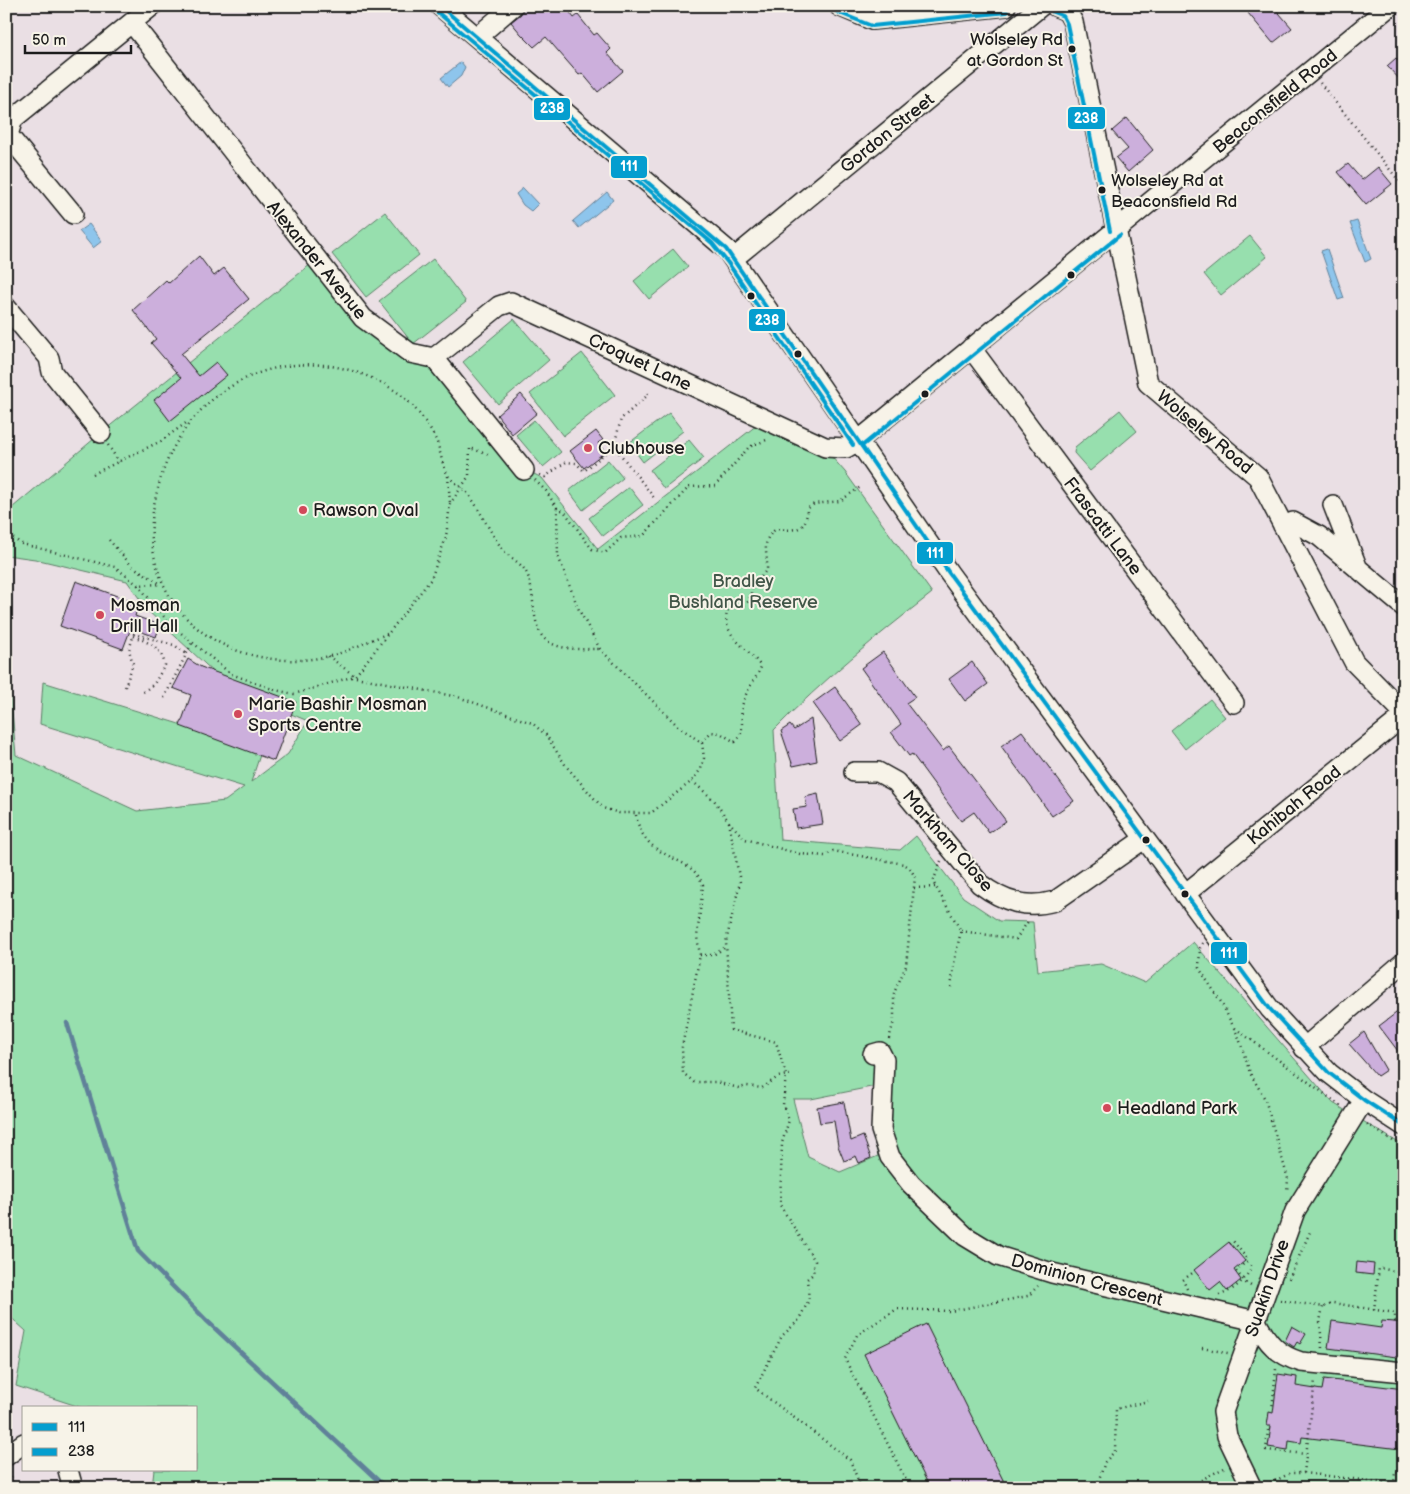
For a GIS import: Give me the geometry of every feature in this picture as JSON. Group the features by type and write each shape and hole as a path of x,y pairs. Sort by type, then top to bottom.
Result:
{"street":[{"path":"73,214 8,135 9,115 152,6"},
{"path":"440,6 716,239 733,259 949,572 1270,1008 1328,1073 1364,1100 1398,1134"},
{"path":"477,37 513,6"},
{"path":"839,6 872,20 1006,6"},
{"name":"Gordon Street","path":"733,259 1042,6"},
{"name":"Wolseley Road","path":"1055,6 1067,12 1073,22 1148,383 1258,477 1354,662 1404,714"},
{"name":"Beaconsfield Road","path":"858,441 1390,6"},
{"name":"Alexander Avenue","path":"132,23 363,318 410,353 434,358"},
{"name":"Croquet Lane","path":"434,358 499,306 511,302 824,447 846,448 858,441"},
{"path":"6,307 49,358 52,372 101,434"},
{"name":"Frascatti Lane","path":"971,348 1234,703"},
{"path":"434,358 524,470"},
{"path":"1333,505 1359,571"},
{"path":"1283,526 1293,522 1319,536 1404,607"},
{"name":"Kahibah Road","path":"1185,894 1404,714"},
{"name":"Markham Close","path":"854,772 878,772 896,782 980,884 998,897 1017,904 1039,906 1055,901 1082,885 1144,839"},
{"path":"1304,1048 1404,962"},
{"name":"Dominion Crescent","path":"876,1053 884,1060 880,1130 890,1157 911,1184 966,1236 998,1256 1052,1273 1256,1321"},
{"name":"Suakin Drive","path":"1258,1487 1239,1461 1228,1436 1223,1412 1256,1321 1258,1289 1294,1211 1364,1100"},
{"path":"1256,1321 1270,1346 1280,1354 1301,1362 1404,1372"},
{"path":"8,1462 22,1445"},
{"path":"69,1472 73,1488"}],"path":[{"path":"1310,72 1404,187"},
{"path":"13,538 22,544 115,568 138,586 170,624 232,674 276,690 294,694 355,676 431,579 446,537 450,504 448,476 436,439 404,396 366,375 345,368 296,364 262,371 242,379 220,393 188,422 161,441 93,474"},
{"path":"524,470 545,477 566,462 576,463 584,470 614,446 621,419 648,395 647,390"},
{"path":"188,422 170,450 161,473 153,508 153,552 162,584 191,625 205,636 236,651 279,661 328,656 387,634"},
{"path":"557,508 564,511 592,549 605,553 621,538 643,536 689,488 715,486 749,447 775,437 783,428"},
{"path":"614,446 655,499"},
{"path":"450,504 469,476 470,448 493,456"},
{"path":"524,470 546,491 557,508 558,556 579,610 600,649 678,726 702,743"},
{"path":"448,476 462,488 489,525 501,548 526,572 536,611 537,626 543,638 560,648 600,649"},
{"path":"328,656 355,676 458,697 532,722 546,735 566,766 603,808 619,813 636,815 651,813 692,781 701,769 704,758 702,743 711,732 720,733 735,742 742,736 744,727 740,715 743,700 760,667 754,656 734,640 727,626 725,614 730,605 742,606 749,601 752,589 767,569 765,544 767,536 776,529 793,531 802,526 807,518 807,509 814,504 840,501 862,486"},
{"path":"109,540 132,566 162,584"},
{"path":"138,586 162,584"},
{"path":"133,636 134,634 174,645 186,654"},
{"path":"125,687 133,664 129,650 133,636"},
{"path":"133,636 154,645 163,658 165,666 154,684 143,692"},
{"path":"164,698 192,643"},
{"path":"692,781 714,800 729,822 745,839 800,854 824,856 833,851 904,864 910,868 915,878 906,966 894,993 892,1035 876,1053"},
{"path":"636,815 638,827 647,841 663,854 688,867 701,879 703,885 697,937 700,955 682,1047 683,1073 694,1082 727,1084 739,1088 747,1086 762,1088 778,1077 793,1074"},
{"path":"729,822 740,882 726,947 732,1030 776,1042 786,1075 783,1105 789,1120 782,1143 780,1205 815,1261 813,1274 807,1280 809,1300 798,1321 782,1336 755,1388 850,1460 861,1488"},
{"path":"948,845 933,882 961,932 951,988"},
{"path":"914,888 936,887"},
{"path":"961,932 1016,939 1027,922"},
{"path":"1212,929 1200,948 1200,968 1234,1027 1250,1073 1265,1099 1288,1179 1284,1201"},
{"path":"700,955 713,955 726,947"},
{"path":"1234,1027 1345,1108"},
{"path":"1366,1123 1398,1134"},
{"path":"1230,1244 1233,1242 1248,1260 1236,1271 1243,1279 1280,1300 1323,1307 1334,1303 1395,1313 1395,1321 1404,1322"},
{"path":"1212,1297 1225,1293 1243,1279 1250,1272 1251,1265"},
{"path":"1374,1310 1379,1268 1404,1273"},
{"path":"910,1488 846,1359 857,1335 897,1309 951,1311 1028,1296 1052,1273"},
{"path":"1254,1277 1258,1289"},
{"path":"1304,1473 1320,1365 1320,1321 1323,1307"},
{"path":"1272,1410 1277,1362"},
{"path":"1090,1488 1098,1482 1104,1462 1115,1451 1116,1409 1148,1401"},
{"path":"6,1406 12,1412 6,1424"},
{"path":"1268,1430 1266,1450 1306,1454"},
{"path":"1201,1480 1239,1461"},
{"path":"8,1462 14,1488"},
{"path":"1258,1487 1291,1473 1394,1484 1395,1472 1404,1474"}],"green space":[{"path":"385,212 419,255 366,297 332,254"},
{"path":"1250,236 1267,257 1221,295 1204,274"},
{"path":"673,249 688,267 649,299 634,281"},
{"path":"433,259 466,302 413,344 379,301"},
{"name":"Bradley Bushland Reserve","path":"316,260 363,318 434,358 524,469 542,478 598,549 757,425 831,456 845,472 932,593 851,659 774,730 780,840 900,850 916,836 963,897 999,921 1033,922 1038,971 1101,964 1145,983 1193,942 1333,1103 1404,1146 1404,1488 152,1488 154,1472 198,1472 198,1406 77,1406 16,1386 26,1331 6,1313 6,645 16,755 137,811 225,801 244,787 40,724 43,682 189,727 261,752 251,782 288,754 308,721 233,690 148,611 127,581 35,559 6,555 6,513 101,433","holes":["876,1086 872,1132 878,1156 840,1172 808,1157 793,1099 811,1099"]},
{"path":"514,319 549,360 498,404 463,362"},
{"path":"582,353 615,395 563,436 530,394"},
{"path":"1120,410 1137,431 1090,471 1074,453 1075,447"},
{"path":"669,413 683,431 643,462 629,443"},
{"path":"534,420 561,452 543,467 516,435"},
{"path":"689,440 704,458 664,489 650,470"},
{"path":"608,460 623,478 583,510 569,491"},
{"path":"629,487 643,505 603,536 589,518"},
{"path":"1210,699 1225,717 1185,749 1171,731"}],"water":[{"path":"461,62 465,67 461,76 448,87 441,78"},
{"path":"523,188 538,204 531,211 523,205 516,194"},
{"path":"607,192 613,200 579,228 573,221"},
{"path":"1357,221 1371,259 1365,262 1350,223"},
{"path":"89,224 102,241 93,248 79,231"},
{"path":"1327,249 1344,298 1338,300 1321,251"}],"building":[{"path":"524,6 565,6 574,18 578,15 594,35 597,33 611,49 607,53 623,71 598,92 582,73 579,75 546,37 534,47 521,34 511,22 521,14"},
{"path":"1256,6 1273,6 1292,28 1273,43 1248,13"},
{"path":"1396,58 1404,68 1404,84 1387,66"},
{"path":"1127,118 1153,150 1128,172 1116,158 1128,149 1112,131"},
{"path":"1348,164 1362,180 1378,167 1392,184 1366,205 1338,172"},
{"path":"199,256 214,276 224,268 249,299 181,354 199,376 216,362 227,375 170,421 154,400 181,378 151,343 156,339 133,310 166,280 169,283"},
{"path":"521,394 537,413 512,434 497,415"},
{"name":"Clubhouse","path":"596,431 603,440 598,443 605,452 584,468 570,451"},
{"name":"Mosman Drill Hall","path":"76,581 139,604 135,616 160,625 156,637 131,628 123,649 60,626"},
{"path":"883,652 915,697 906,703 943,751 949,746 1006,821 989,833 974,812 961,821 912,754 909,756 891,732 901,724 861,668"},
{"name":"Marie Bashir Mosman Sports Centre","path":"188,659 201,667 296,702 274,761 180,726 191,695 173,688"},
{"path":"972,662 988,684 965,701 949,679"},
{"path":"835,687 862,725 840,741 813,703"},
{"path":"811,719 817,761 793,766 781,731 790,725 794,730"},
{"path":"1022,731 1074,801 1052,816 1001,746"},
{"path":"818,794 823,824 796,828 793,809 807,807 805,797"},
{"path":"1404,1007 1404,1059 1379,1026"},
{"path":"1364,1032 1386,1070 1377,1076 1349,1044"},
{"path":"844,1102 851,1141 863,1136 871,1158 859,1163 856,1156 844,1161 838,1146 834,1121 820,1123 817,1107"},
{"path":"1229,1242 1245,1261 1234,1270 1241,1280 1227,1291 1220,1282 1210,1290 1194,1270"},
{"path":"1357,1262 1374,1264 1373,1275 1356,1273"},
{"path":"1332,1321 1381,1328 1382,1321 1404,1323 1404,1358 1328,1348"},
{"path":"926,1324 1007,1488 930,1488 864,1354"},
{"path":"1292,1326 1306,1334 1300,1344 1297,1342 1294,1347 1285,1341"},
{"path":"1278,1374 1297,1377 1296,1386 1322,1390 1324,1379 1404,1389 1404,1415 1400,1449 1302,1437 1301,1443 1289,1441 1288,1450 1268,1447 1271,1426 1267,1426 1269,1412 1273,1413"}],"waterway":[{"path":"67,1023 138,1251 206,1320 386,1488"}],"transit line":[{"name":"111","path":"440,6 726,249 949,573 1270,1009 1329,1073 1364,1100 1404,1126"},
{"name":"238","path":"436,11 712,243 728,263 853,445"},
{"name":"238","path":"837,12 872,26 1007,12"},
{"name":"238","path":"1053,12 1063,16 1067,24 1110,231"},
{"name":"238","path":"862,446 1120,235"}],"place":[{"name":"Wolseley Rd at Gordon St","path":"1072,49"},
{"name":"Wolseley Rd at Beaconsfield Rd","path":"1102,190"},
{"name":"Clubhouse","path":"588,448"},
{"name":"Rawson Oval","path":"303,510"},
{"name":"Mosman Drill Hall","path":"100,615"},
{"name":"Marie Bashir Mosman Sports Centre","path":"238,714"},
{"name":"Headland Park","path":"1107,1108"}]}
